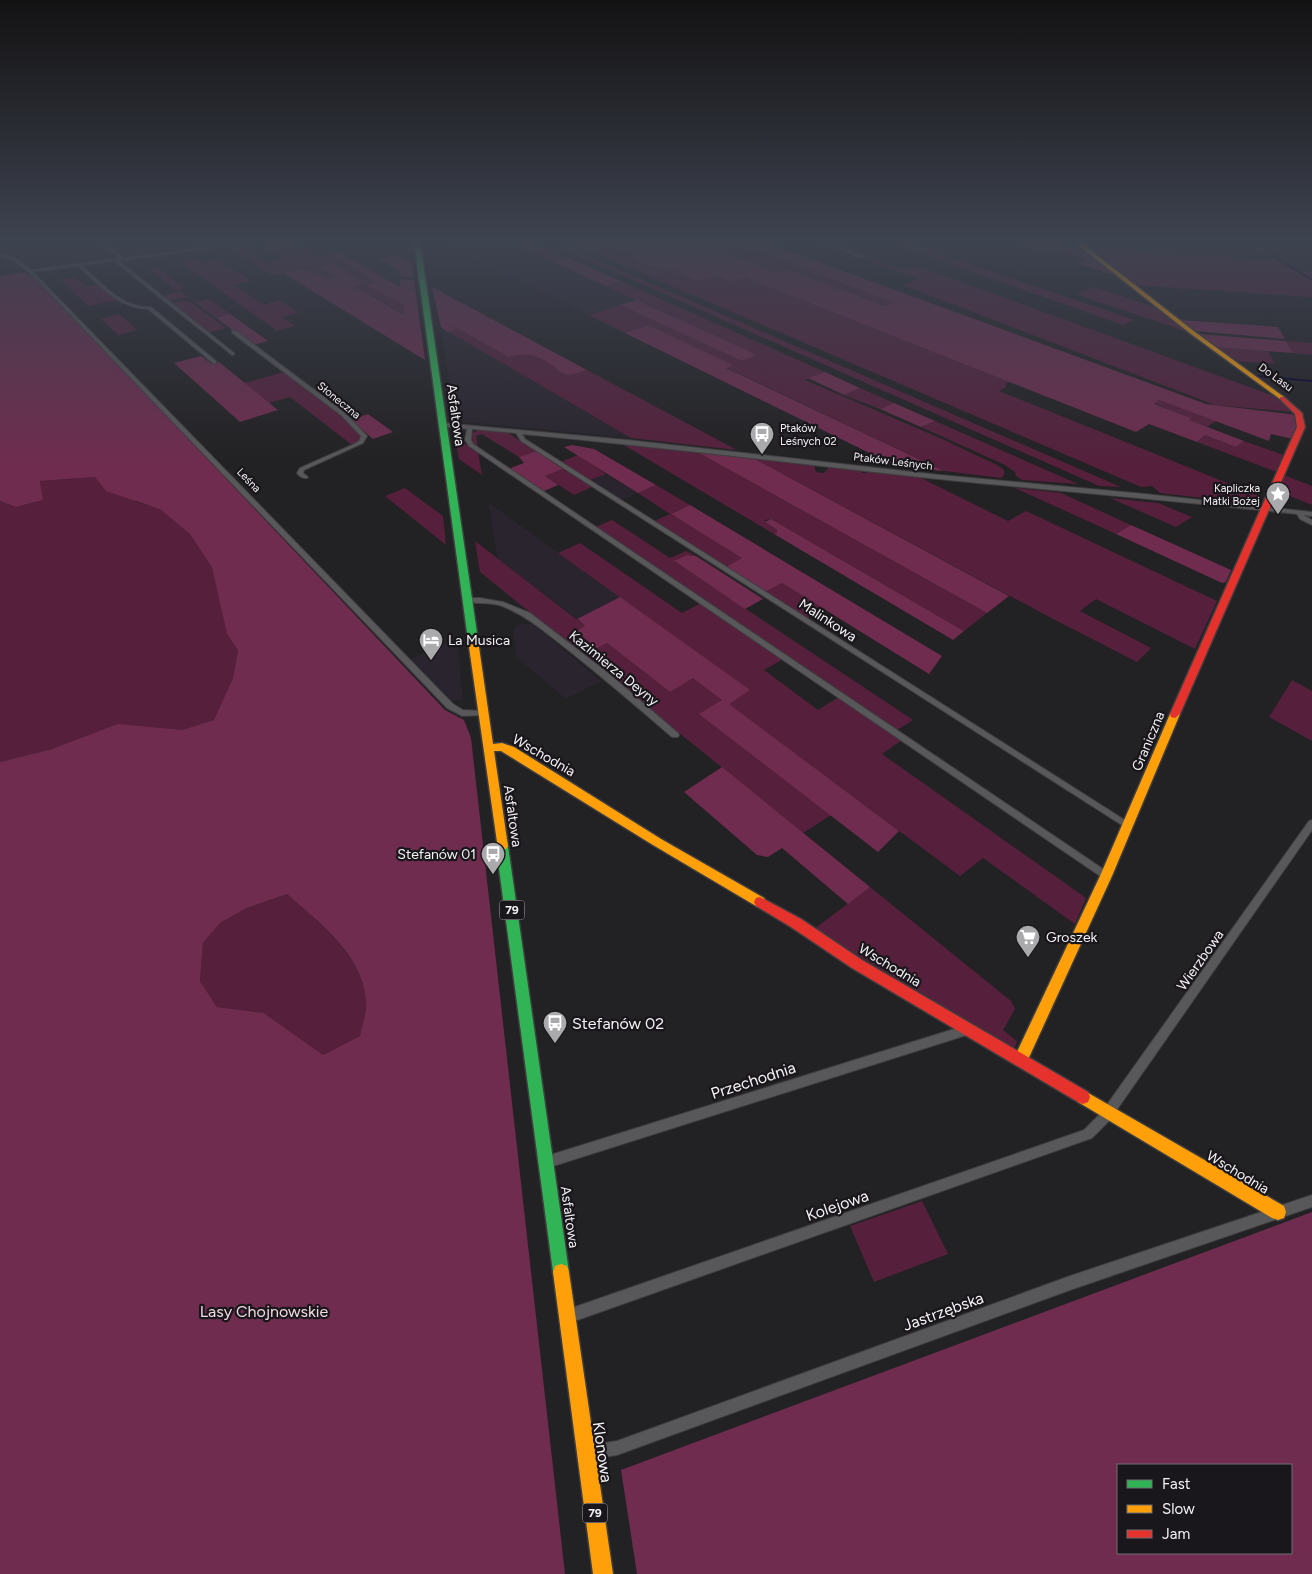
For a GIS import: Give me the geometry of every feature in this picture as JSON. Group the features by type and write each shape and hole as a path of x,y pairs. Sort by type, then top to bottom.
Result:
{"street":[{"name":"Leśna","path":"75,315 450,706 462,713 483,712"},
{"path":"157,315 214,362"},
{"path":"185,315 232,354"},
{"name":"Asfaltowa","path":"427,315 579,1394"},
{"name":"Do Lasu","path":"1170,315 1288,402 1298,413 1302,422 1300,433"},
{"name":"Słoneczna","path":"234,332 343,414 364,436 361,442 354,446 302,469 300,473 305,477"},
{"name":"Ptaków Leśnych","path":"443,425 620,442 636,446 671,448 1141,498 1151,497 1312,514"},
{"path":"470,427 468,440 471,445 1106,876"},
{"name":"Malinkowa","path":"518,432 523,440 1128,826"},
{"name":"Graniczna","path":"1021,1060 1106,876 1224,600 1300,433"},
{"path":"1299,513 1302,518 1312,523"},
{"name":"Kazimierza Deyny","path":"467,600 504,604 528,615 676,735"},
{"name":"Wschodnia","path":"488,748 502,747 510,750 657,842 796,923 857,964 1278,1212"},
{"name":"Wierzbowa","path":"1108,1112 1312,824"},
{"name":"Przechodnia","path":"547,1162 970,1029"},
{"name":"Kolejowa","path":"569,1316 1088,1134 1101,1123 1108,1112"},
{"name":"Jastrzębska","path":"586,1453 617,1448 1061,1286 1312,1201"},
{"name":"Klonowa","path":"579,1394 603,1574"}],"shaded area":[{"path":"121,315 137,330 118,335 101,319"},
{"path":"187,315 209,315 226,328 208,333"},
{"path":"255,315 288,315 282,317 295,326 277,331"},
{"path":"590,315 643,315 742,361 758,355 670,315 698,315 825,372 805,380 942,439 997,465 1004,470 1004,475 1001,478 944,471 725,367 732,365 648,325 625,333"},
{"path":"713,315 725,315 1121,487 1099,486"},
{"path":"740,315 841,315 1009,382 1005,384 1006,387 999,391 1262,497 1256,504 1160,493 1152,486 1141,487"},
{"path":"982,315 1053,315 1282,399 1294,412 1215,405"},
{"path":"1096,315 1121,315 1134,320 1123,325"},
{"path":"1139,315 1167,315 1191,333"},
{"path":"455,326 509,357 533,356 568,375 587,370 737,450 631,438 449,332 454,330"},
{"path":"441,327 631,438 465,422 453,415"},
{"path":"1286,341 1312,343 1312,355 1293,353"},
{"path":"1215,347 1268,351 1275,364 1234,361"},
{"path":"284,372 344,418 361,435 359,441 352,445 290,397 269,403 244,383"},
{"path":"860,388 894,403 880,409 844,395"},
{"path":"1159,400 1216,421 1207,427 1188,420 1190,418 1153,403"},
{"path":"935,421 1078,484 1022,480 1005,465 921,427"},
{"path":"480,429 508,433 536,451 519,457 482,434 476,436 478,448 473,445 472,433"},
{"path":"1205,435 1236,447 1244,441 1286,456 1277,472 1197,442"},
{"path":"455,438 478,452 482,475 459,459"},
{"path":"622,444 699,453 987,613 964,631 771,519 765,520 766,523 777,530 778,533 774,534"},
{"path":"578,455 606,474 590,480 561,462"},
{"path":"753,458 814,466 816,472 824,473 829,467 862,470 862,473 867,473 867,471 915,475 1008,521 1026,511 1217,601 1195,649 1096,599 1080,611 1151,648 1137,662"},
{"path":"563,469 592,487 574,495 545,476"},
{"path":"606,474 638,493 622,500 590,480"},
{"path":"1284,475 1312,486 1312,505 1277,491"},
{"path":"95,477 137,502 160,508 190,534 212,568 227,633 238,650 233,678 215,720 182,730 52,749 0,762 0,501 16,507 43,500 40,481"},
{"path":"656,485 690,505 671,514 743,558 726,567 654,521 670,514 638,493"},
{"path":"405,488 443,516 446,545 385,496"},
{"path":"1015,488 1061,493 1131,525 1116,534"},
{"path":"1110,498 1158,503 1192,517 1176,527"},
{"path":"488,502 620,597 577,619 498,559"},
{"path":"612,520 670,558 686,551 696,556 687,555 675,562 913,720 897,730 595,527"},
{"path":"475,541 585,626 576,631 607,643 670,692 693,677 723,700 700,714 831,815 803,833 480,572"},
{"path":"580,543 682,613 701,603 783,659 764,670 818,710 839,697 902,740 882,754 1086,898 1075,924 983,858 960,876 728,704 749,690 558,553"},
{"path":"782,583 824,609 807,618 765,592"},
{"path":"531,623 601,681 566,699 516,657 513,631 517,625"},
{"path":"457,637 463,699 451,701 411,659"},
{"path":"1292,680 1312,691 1312,741 1269,717"},
{"path":"870,887 1011,1001 1015,1009 1003,1030 1017,1041 1014,1049 814,929"},
{"path":"287,894 325,928 348,954 363,984 366,1005 360,1036 323,1055 264,1013 217,1007 200,981 203,943 220,923 247,908"},
{"path":"922,1201 948,1254 874,1282 850,1226"}],"green space":[{"name":"Lasy Chojnowskie","path":"0,315 72,315 445,710 464,720 471,738 565,1574 0,1574 0,762 52,749 118,724 182,730 214,720 233,678 238,650 227,634 212,568 190,534 160,509 106,491 95,477 40,481 43,500 16,507 0,501","holes":["287,894 325,928 348,954 356,968 363,984 366,1005 360,1036 323,1055 264,1013 217,1007 200,981 203,943 220,923 247,908"]},
{"path":"232,315 268,341 253,345 216,318"},
{"path":"352,315 419,315 425,360"},
{"path":"438,315 485,315 587,370 566,375 543,360 533,356 509,357 455,327 454,330 448,332 441,327"},
{"path":"643,315 670,315 758,355 742,361"},
{"path":"841,315 964,315 1206,404 1297,415 1300,424 1293,439 1271,434 1269,441 1159,400 1154,404 1244,441 1236,447 1205,435 1197,442 1149,424 1136,432"},
{"path":"1180,320 1278,327 1285,339 1195,331"},
{"path":"648,325 733,365 726,368 944,471 898,467 625,333"},
{"path":"1198,334 1286,341 1293,353 1215,347"},
{"path":"201,356 212,364 219,362 278,410 240,422 174,363"},
{"path":"825,372 860,388 844,395 808,378"},
{"path":"894,403 935,421 921,427 880,409"},
{"path":"368,414 393,432 373,439 351,420"},
{"path":"572,445 594,449 656,485 638,493 564,447"},
{"path":"536,451 563,469 545,476 558,485 542,492 508,469 524,463 519,457"},
{"path":"699,453 753,458 1009,596 987,613"},
{"path":"690,505 942,656 929,674 782,583 765,592 726,567 742,558 671,514"},
{"path":"771,519 964,631 953,640 774,534 777,533 777,530 765,522"},
{"path":"1131,525 1231,570 1226,582 1222,583 1116,534"},
{"path":"687,555 696,556 763,599 745,609 674,561"},
{"path":"620,597 750,690 729,704 899,831 878,852 699,714 722,700 693,678 670,692 607,643 597,648 576,631 585,626 577,619"},
{"path":"722,767 870,887 848,904 782,848 768,857 757,855 684,792"},
{"path":"1312,1212 1312,1574 637,1574 621,1470"}],"waterway":[{"path":"1257,376 1312,381"}],"traffic: fast":[{"path":"427,315 473,640"},
{"path":"502,846 561,1272"}],"traffic: slow":[{"path":"1170,315 1282,398"},
{"path":"473,640 502,846"},
{"path":"1021,1059 1106,876 1175,714"},
{"path":"488,748 502,747 510,750 657,842 760,902"},
{"path":"1083,1097 1278,1212"},
{"path":"561,1272 603,1574"}],"traffic: jam":[{"path":"1175,714 1301,427 1298,413 1282,398"},
{"path":"760,902 796,923 857,964 1083,1097"}],"place":[{"name":"Ptaków Leśnych 02","path":"762,455"},
{"name":"Kapliczka Matki Bożej","path":"1278,515"},
{"name":"La Musica","path":"431,661"},
{"name":"Stefanów 01","path":"493,875"},
{"name":"Groszek","path":"1028,958"},
{"name":"Stefanów 02","path":"555,1044"}]}
